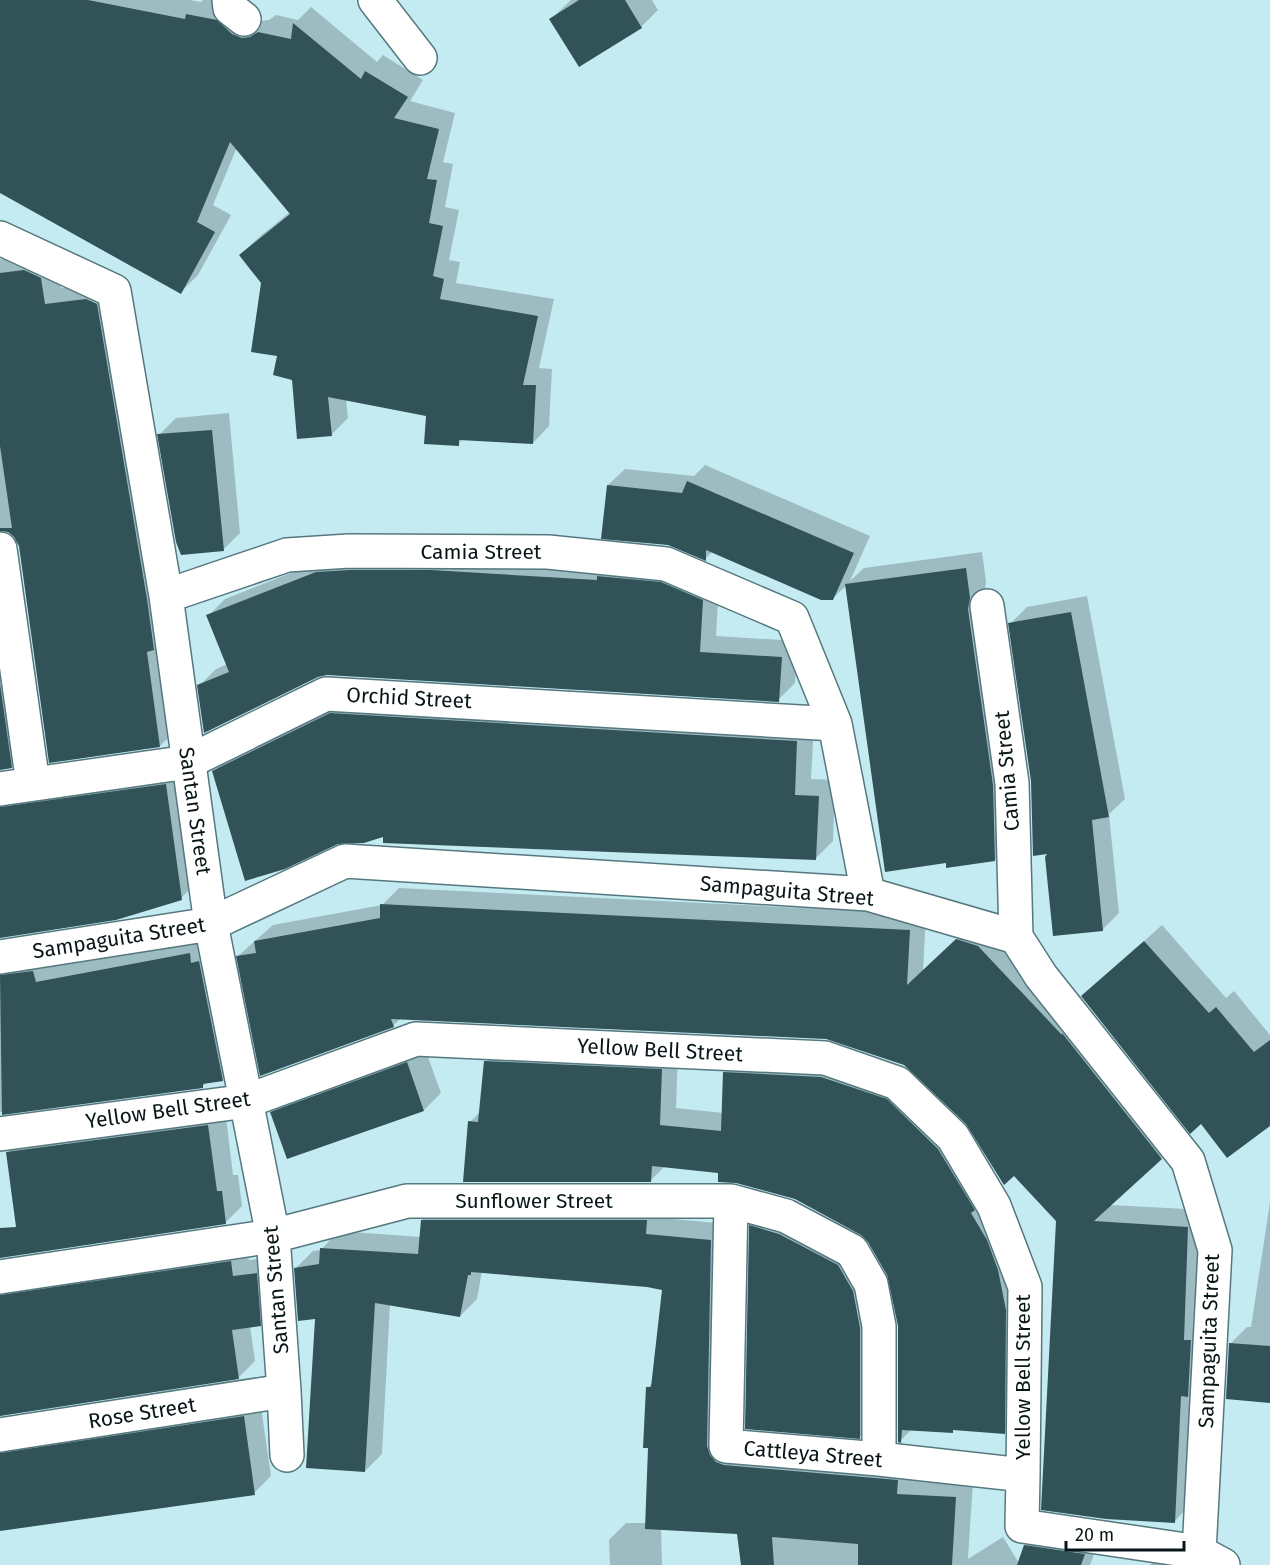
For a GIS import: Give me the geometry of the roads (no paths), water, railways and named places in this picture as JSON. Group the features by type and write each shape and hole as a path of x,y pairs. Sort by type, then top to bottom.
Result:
{"street":[{"path":"375,0 420,58"},
{"name":"Santan Street","path":"0,238 114,291 166,596 211,924 273,1236 287,1455"},
{"path":"0,549 33,784"},
{"name":"Camia Street","path":"166,596 287,555 349,551 549,552 666,564 792,618 835,724"},
{"name":"Camia Street","path":"987,606 1012,783 1016,937"},
{"name":"Orchid Street","path":"0,789 188,762 326,693 835,724"},
{"path":"835,724 868,894"},
{"name":"Sampaguita Street","path":"0,957 211,924 345,861 868,894 1016,937 1041,976 1188,1161 1215,1250 1211,1558"},
{"name":"Yellow Bell Street","path":"0,1134 247,1101 416,1039 825,1058 897,1083 953,1137 994,1206 1025,1287 1023,1475"},
{"name":"Sunflower Street","path":"0,1277 273,1236 407,1201 731,1200 786,1216 852,1251 871,1284 879,1326 879,1459"},
{"name":"Cattleya Street","path":"731,1200 726,1446 879,1459 1023,1475"},
{"name":"Rose Street","path":"0,1435 284,1391"},
{"path":"1023,1475 1022,1526 1211,1558"}]}
